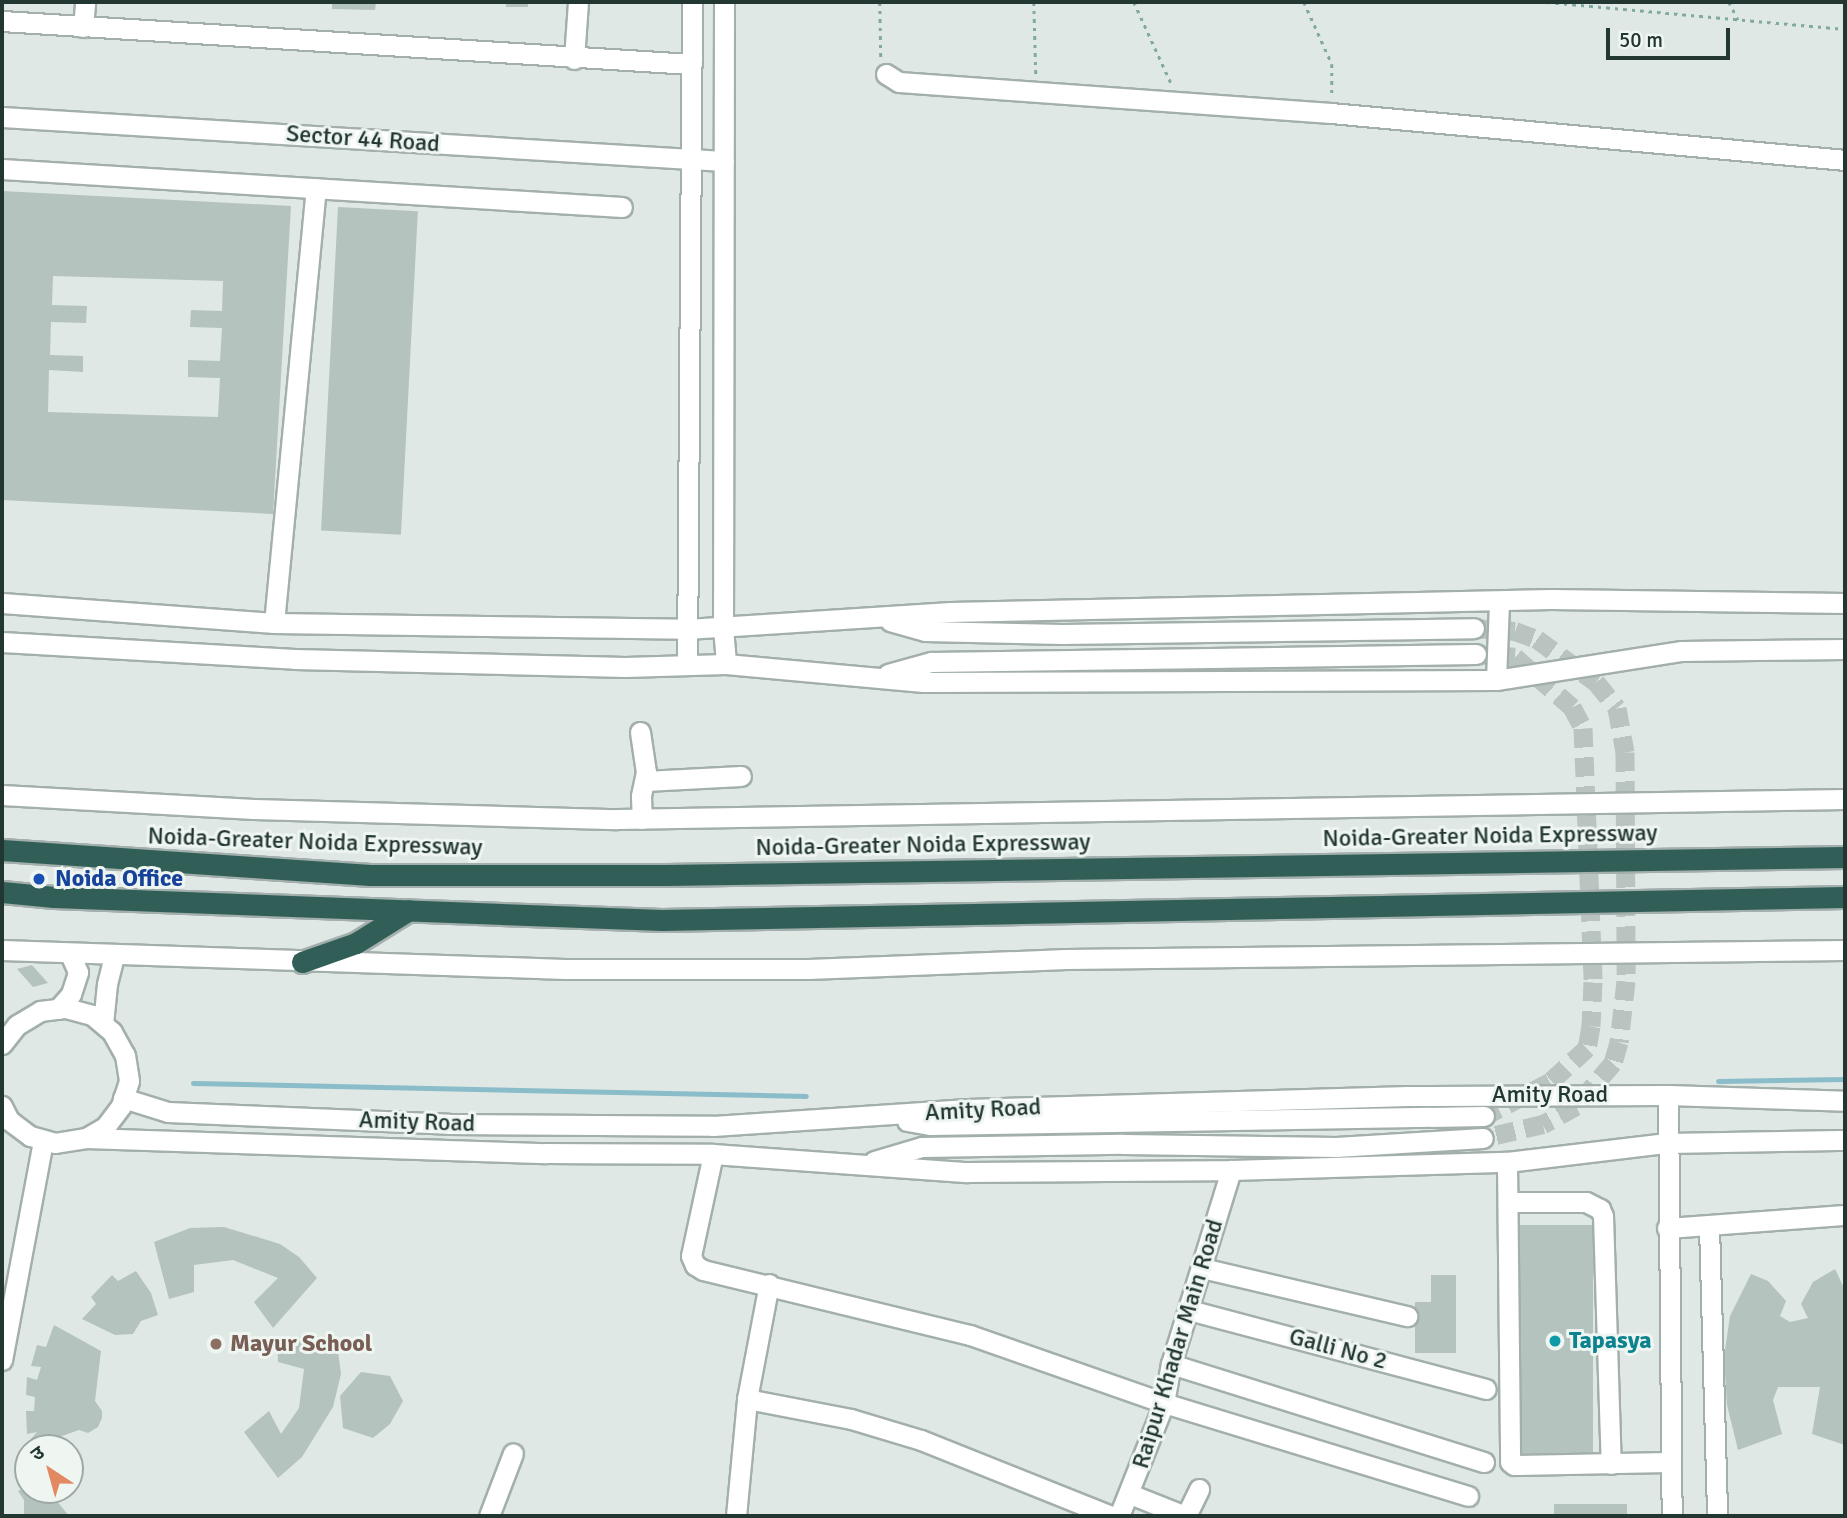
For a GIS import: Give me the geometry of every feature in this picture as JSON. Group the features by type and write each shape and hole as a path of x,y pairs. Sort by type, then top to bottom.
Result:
{"highway":[{"name":"Noida-Greater Noida Expressway","path":"2,850 370,876 666,876 1845,857"},
{"path":"2,892 409,911 662,919 1845,897"},
{"path":"302,962 356,943 409,911"}],"street":[{"path":"83,27 85,2"},
{"path":"574,58 578,2"},
{"path":"687,664 692,2"},
{"path":"724,2 723,628 726,664"},
{"path":"2,21 692,64"},
{"path":"886,74 899,82 1331,113 1845,160"},
{"name":"Sector 44 Road","path":"2,117 724,161"},
{"path":"2,169 622,207"},
{"path":"274,623 316,188"},
{"path":"2,603 274,623 687,629 950,612 1499,601 1845,603"},
{"path":"1496,680 1499,601"},
{"path":"875,617 925,631 1062,634 1474,628"},
{"path":"2,642 295,660 625,667 726,664 923,682 1496,680 1682,651 1845,649"},
{"path":"874,677 931,662 1476,654"},
{"path":"640,732 645,781 640,796 642,819"},
{"path":"645,781 741,776"},
{"path":"2,795 254,810 642,819 1845,799"},
{"path":"2,950 114,956 565,969 795,969 1066,959 1845,950"},
{"path":"58,1009 71,994 78,972 70,954"},
{"path":"103,1024 107,984 114,956"},
{"path":"2,1044 9,1024 40,1012 58,1009 92,1016 112,1031 125,1055 128,1081 121,1106 105,1127 86,1138"},
{"path":"1668,1095 1667,1227 1672,1516"},
{"name":"Amity Road","path":"123,1098 169,1112 449,1124 713,1126 967,1109 1395,1096 1668,1095 1845,1101"},
{"path":"878,1116 930,1125 1484,1116"},
{"path":"2,1360 40,1169 43,1140 30,1136 4,1119"},
{"name":"Amity Road","path":"43,1140 55,1143 86,1138 546,1153 713,1154 967,1172 1231,1170 1507,1162 1667,1143 1845,1140"},
{"path":"862,1164 922,1147 1123,1144 1336,1147 1483,1138"},
{"path":"713,1154 691,1256 695,1265 703,1269 970,1335 1164,1403 1468,1496"},
{"path":"1507,1162 1510,1462 1514,1465 1671,1462"},
{"name":"Raipur Khadar Main Road","path":"1119,1516 1164,1403 1171,1364 1231,1170"},
{"path":"1509,1202 1586,1202 1600,1209 1604,1216 1611,1464"},
{"path":"1667,1227 1845,1215"},
{"path":"1709,1225 1717,1516"},
{"path":"1202,1268 1407,1316"},
{"path":"736,1516 747,1399 769,1284"},
{"name":"Galli No 2","path":"1189,1310 1486,1389"},
{"path":"1171,1364 1484,1462"},
{"path":"747,1399 850,1419 920,1440 1111,1516"},
{"path":"489,1516 513,1453"},
{"path":"1130,1494 1185,1516 1199,1489"}],"path":[{"path":"880,2 881,61 886,74"},
{"path":"1034,2 1037,92"},
{"path":"1134,2 1180,102"},
{"path":"1304,2 1332,64 1331,113"},
{"path":"1547,2 1587,3 1845,29"},
{"path":"1729,2 1738,20"}],"building":[{"path":"332,2 376,2 375,10 332,9"},
{"path":"506,2 528,2 528,7 506,7"},
{"path":"2,191 291,206 273,514 2,500","holes":["53,276 223,281 222,311 191,310 190,327 222,328 220,361 188,360 188,377 220,378 218,417 48,412 49,370 83,372 83,356 50,355 51,322 86,323 87,306 52,305"]},
{"path":"338,207 418,211 401,535 321,531"},
{"path":"32,965 48,983 33,987 17,969"},
{"name":"Tapasya","path":"1517,1225 1593,1225 1593,1456 1517,1456"},
{"path":"224,1227 280,1244 299,1257 317,1278 273,1328 254,1302 278,1278 233,1260 194,1265 194,1292 169,1299 154,1242 190,1228"},
{"path":"1835,1269 1845,1290 1845,1445 1812,1434 1820,1387 1778,1387 1773,1400 1782,1434 1738,1450 1727,1405 1724,1357 1730,1316 1751,1274 1768,1281 1786,1301 1780,1316 1790,1322 1808,1318 1801,1304 1813,1282"},
{"path":"136,1271 151,1293 158,1315 141,1321 133,1334 115,1335 82,1319 96,1304 91,1297 112,1275 118,1281"},
{"path":"1431,1275 1456,1275 1456,1353 1415,1353 1415,1302 1431,1302"},
{"path":"54,1325 101,1351 95,1401 102,1411 102,1418 98,1427 88,1433 79,1430 68,1434 27,1434 26,1411 34,1411 35,1397 26,1395 27,1377 37,1380 41,1367 31,1366 37,1345 46,1347"},
{"path":"336,1336 341,1374 333,1407 302,1457 278,1478 244,1432 269,1411 281,1434 299,1408 304,1369 278,1362 277,1337"},
{"path":"361,1372 390,1376 403,1401 390,1424 373,1438 343,1428 340,1396"},
{"path":"24,1504 59,1504 69,1516 24,1516"},
{"path":"1554,1504 1627,1504 1627,1516 1554,1516"}],"waterway":[{"path":"1718,1081 1845,1079"},
{"path":"193,1083 806,1096"}],"tunnel":[{"path":"1474,628 1515,631 1537,639 1596,682 1617,708 1625,752 1626,981 1619,1042 1613,1063 1576,1106 1543,1124 1483,1138"},
{"path":"1476,654 1515,657 1572,707 1583,728 1593,982 1587,1048 1550,1082 1484,1116"}],"place":[{"name":"Noida Office","path":"39,879"},
{"name":"Tapasya","path":"1555,1341"},
{"name":"Mayur School","path":"216,1344"}]}
